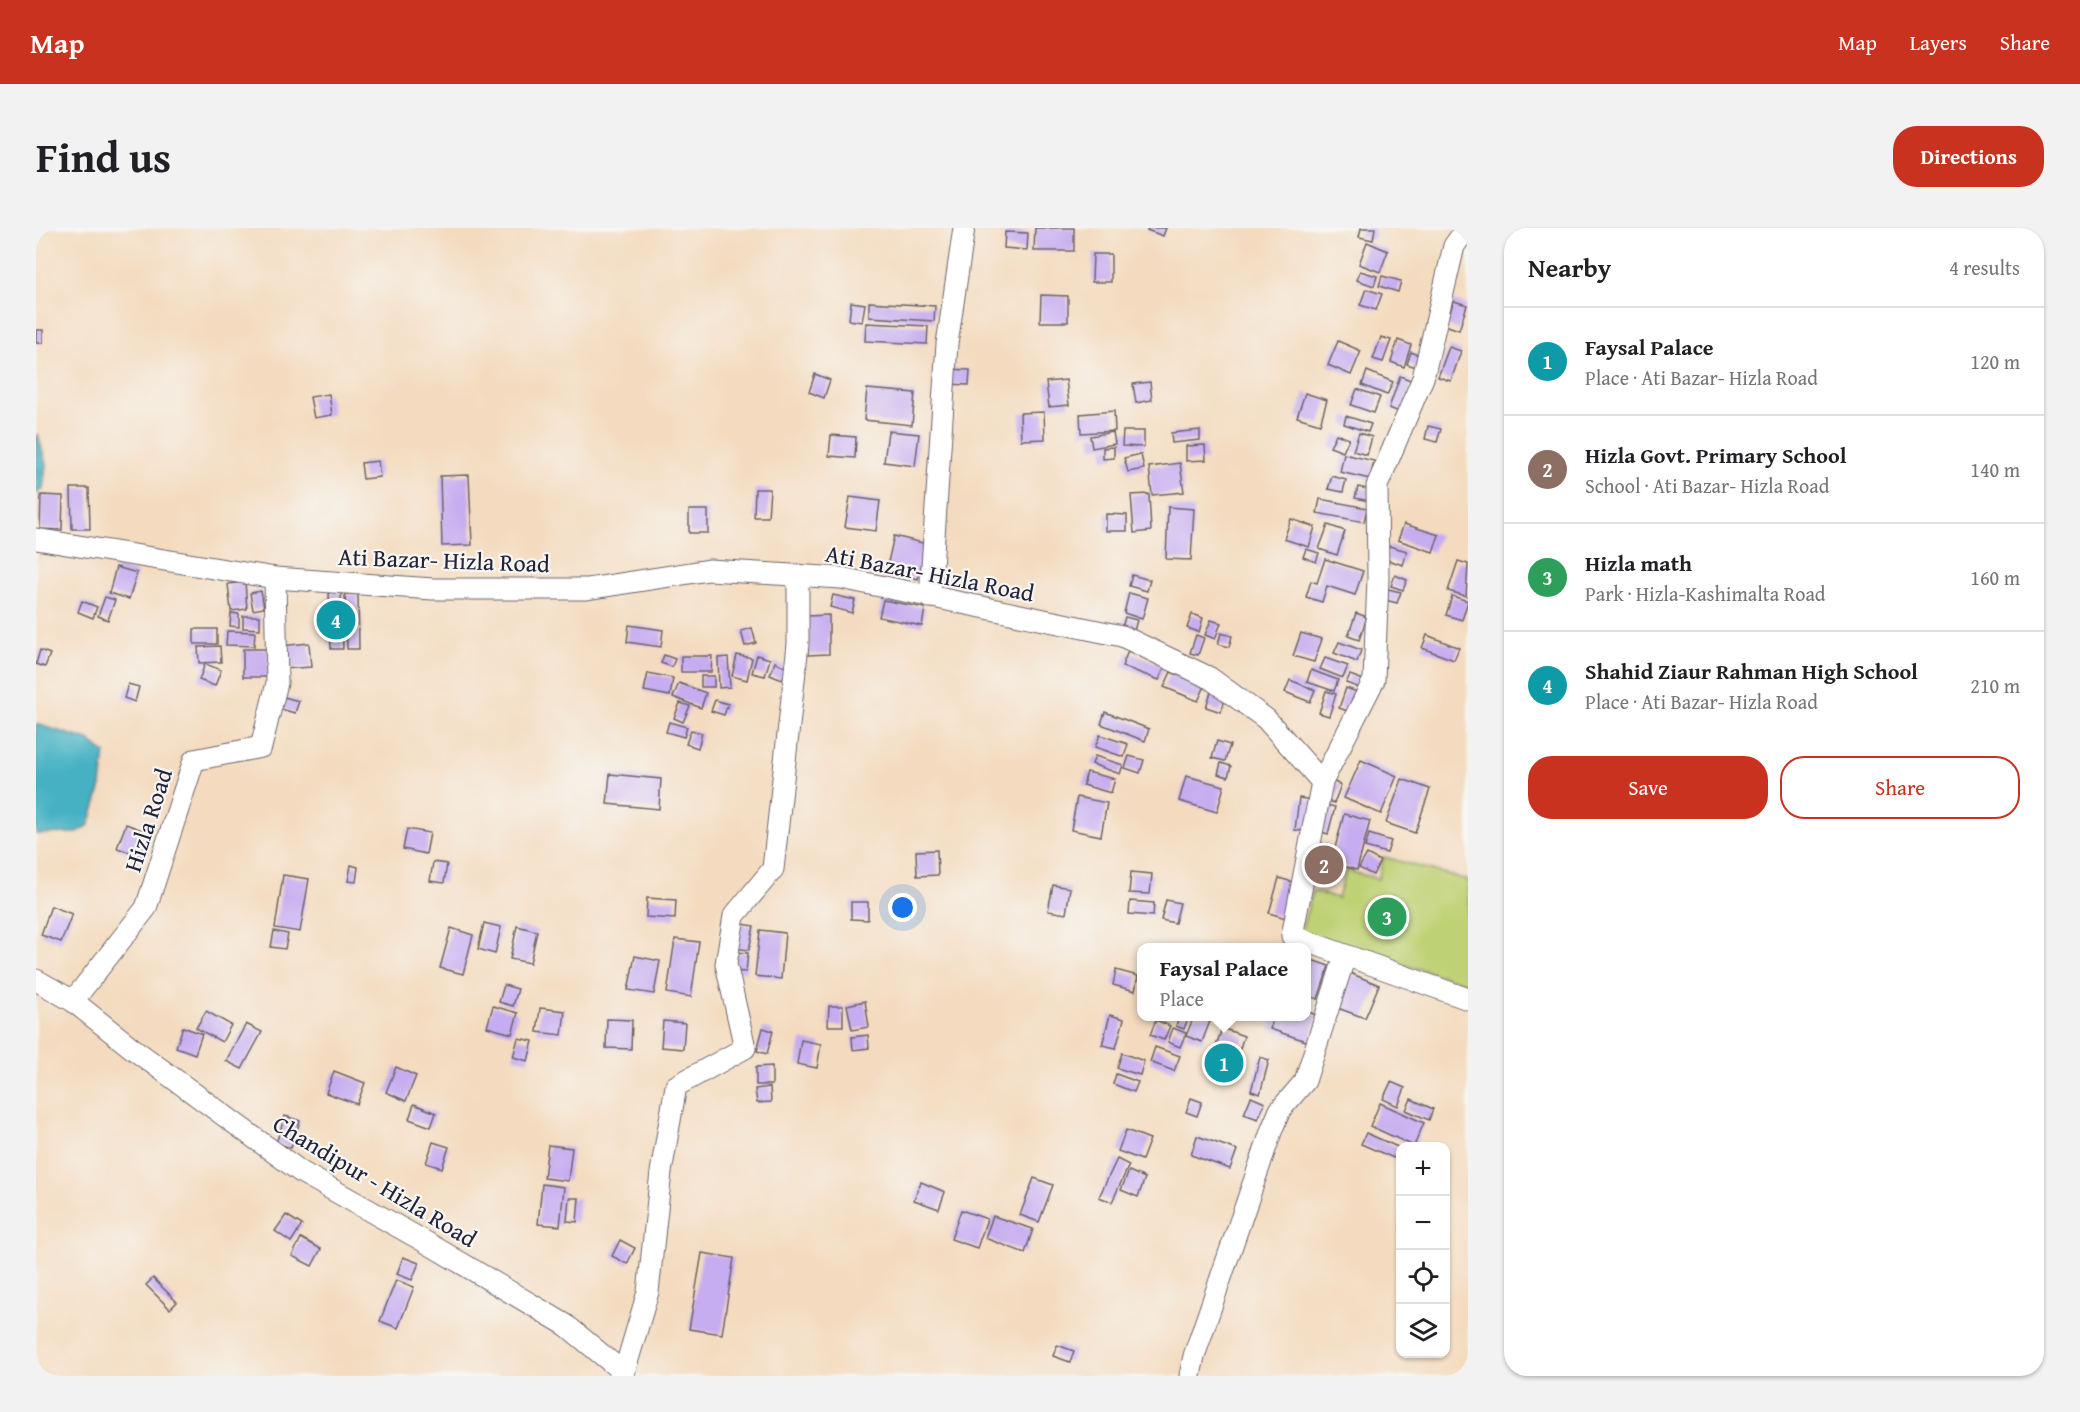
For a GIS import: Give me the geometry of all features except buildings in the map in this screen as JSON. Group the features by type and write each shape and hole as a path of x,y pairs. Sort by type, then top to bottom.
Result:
{"street":[{"path":"930,597 947,344 964,228"},
{"path":"1311,943 1292,936 1322,782 1374,680 1378,578 1377,486 1423,378 1454,246 1467,228"},
{"name":"Ati Bazar- Hizla Road","path":"36,539 275,578 433,589 587,589 709,570 841,578 1122,636 1210,678 1266,719 1322,782"},
{"path":"624,1375 648,1292 661,1172 676,1086 745,1048 726,963 734,916 773,869 798,644 798,575"},
{"name":"Hizla Road","path":"73,1001 146,908 194,760 261,747 277,683 275,578"},
{"path":"1311,943 1468,999"},
{"path":"1190,1376 1194,1356 1272,1129 1280,1110 1305,1081 1345,956"},
{"name":"Chandipur - Hizla Road","path":"36,980 73,1001 132,1048 301,1172 566,1325 624,1375"}],"green space":[{"path":"1384,857 1468,880 1468,983 1300,935 1313,891 1338,898 1346,870 1378,879"}],"water":[{"path":"38,434 46,465 43,488 36,494 36,435"},
{"path":"36,724 88,740 105,753 101,786 89,825 76,833 36,834"}],"place":[{"name":"Shahid Ziaur Rahman High School","path":"336,620"},
{"name":"Hizla Govt. Primary School","path":"1324,865"},
{"name":"Hizla math","path":"1387,917"},
{"name":"Faysal Palace","path":"1224,1063"}]}
